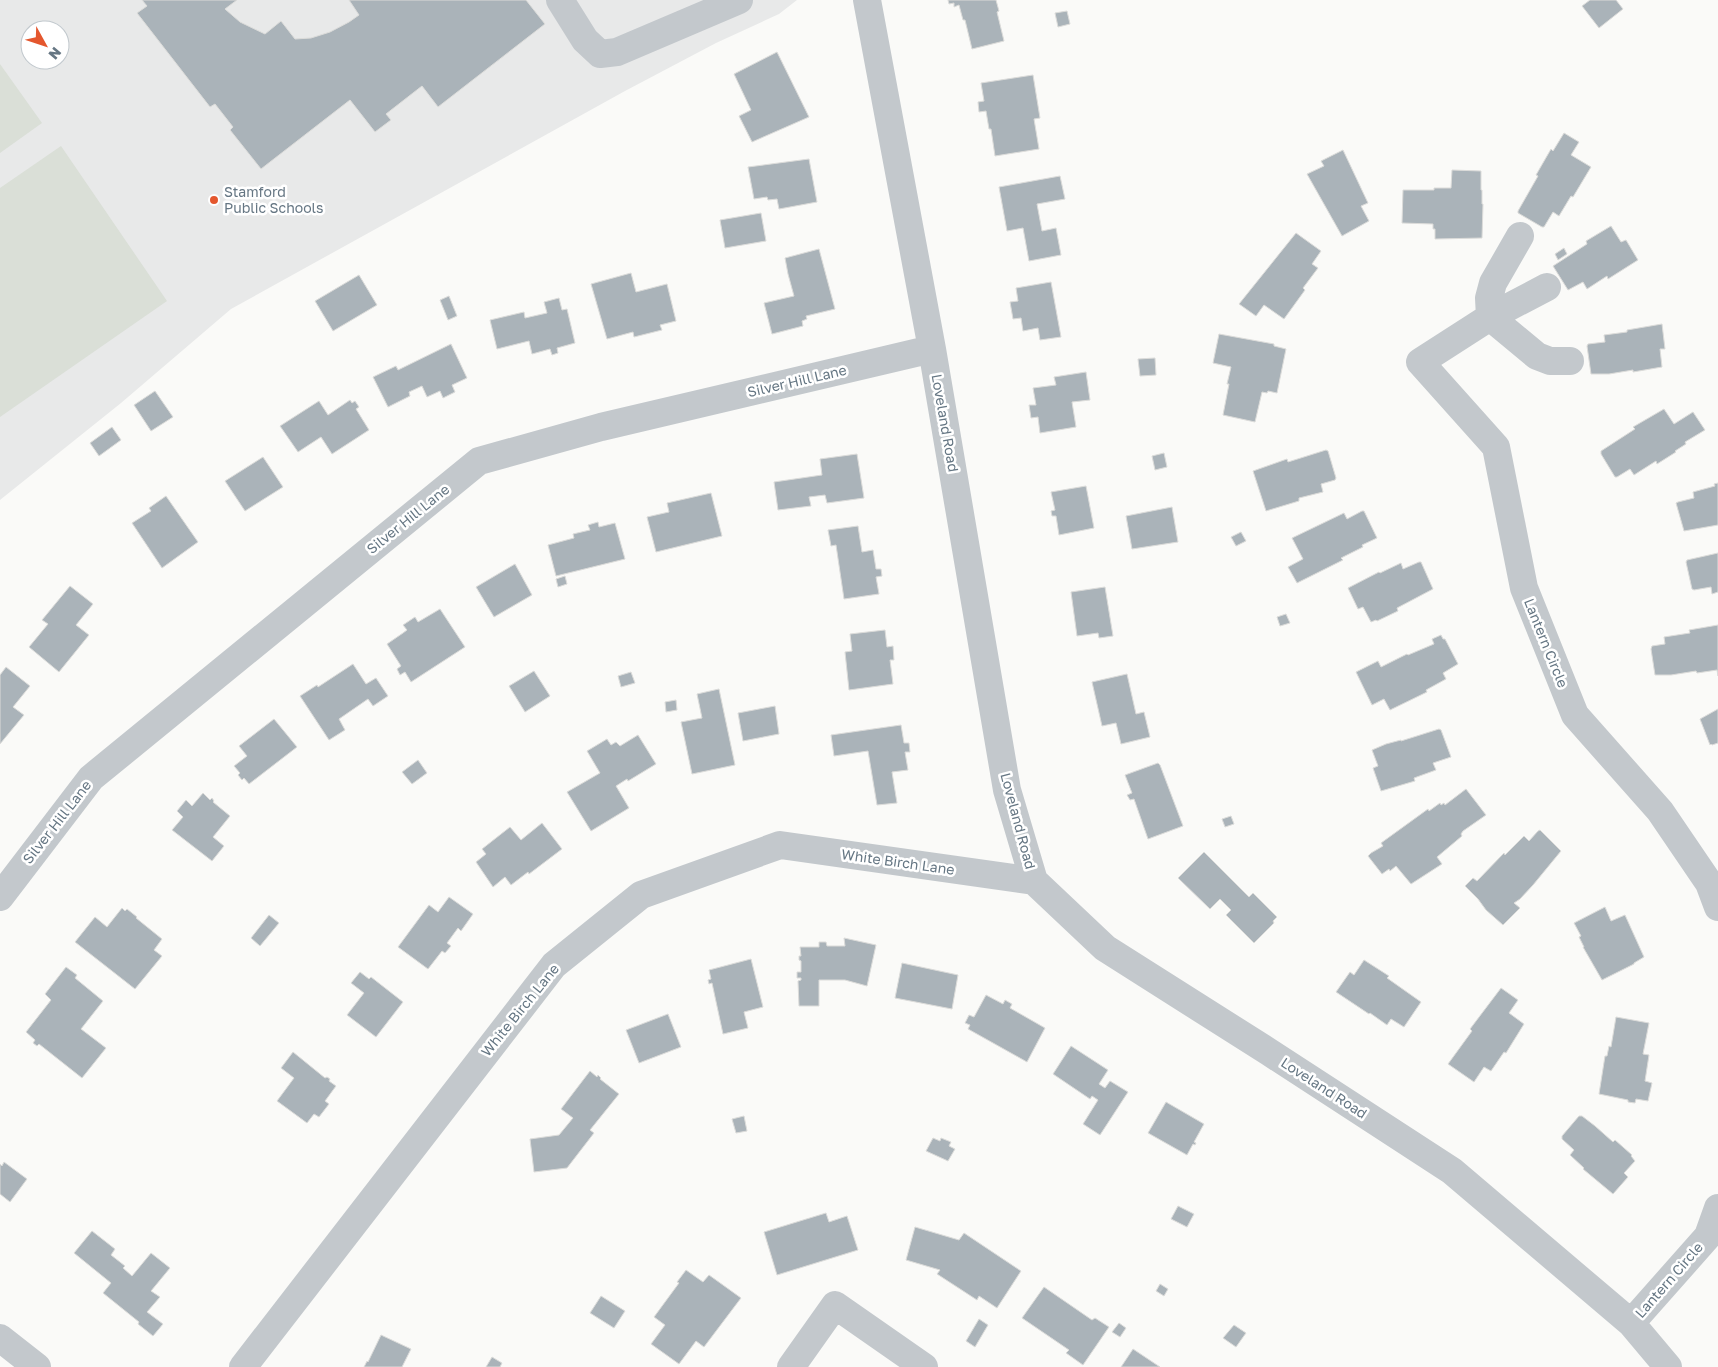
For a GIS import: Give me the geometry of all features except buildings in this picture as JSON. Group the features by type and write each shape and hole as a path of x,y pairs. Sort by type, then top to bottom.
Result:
{"street":[{"path":"560,0 585,40 600,54 617,52 739,0"},
{"name":"Loveland Road","path":"867,0 932,349 1008,790 1034,881 1104,948 1452,1171 1631,1323 1668,1367"},
{"path":"1520,236 1493,283 1489,298 1490,317 1537,356 1550,360 1570,361"},
{"path":"1490,317 1547,287"},
{"name":"Lantern Circle","path":"1490,317 1420,362 1496,447 1524,588 1575,715 1660,811 1709,883 1718,907"},
{"name":"Silver Hill Lane","path":"0,897 91,778 480,461 601,427 932,349"},
{"name":"White Birch Lane","path":"242,1367 554,965 641,895 780,845 1034,881"},
{"name":"Lantern Circle","path":"1631,1323 1708,1236 1718,1208"},
{"path":"791,1367 835,1305 924,1367"},
{"path":"0,1338 37,1367"}],"shaded area":[{"name":"Stamford Public Schools","path":"0,0 797,0 779,14 716,43 625,91 231,309 121,403 0,500"},
{"path":"0,64 42,123 0,153"},
{"path":"61,146 167,301 0,417 0,188"}],"place":[{"name":"Stamford Public Schools","path":"214,200"}]}
